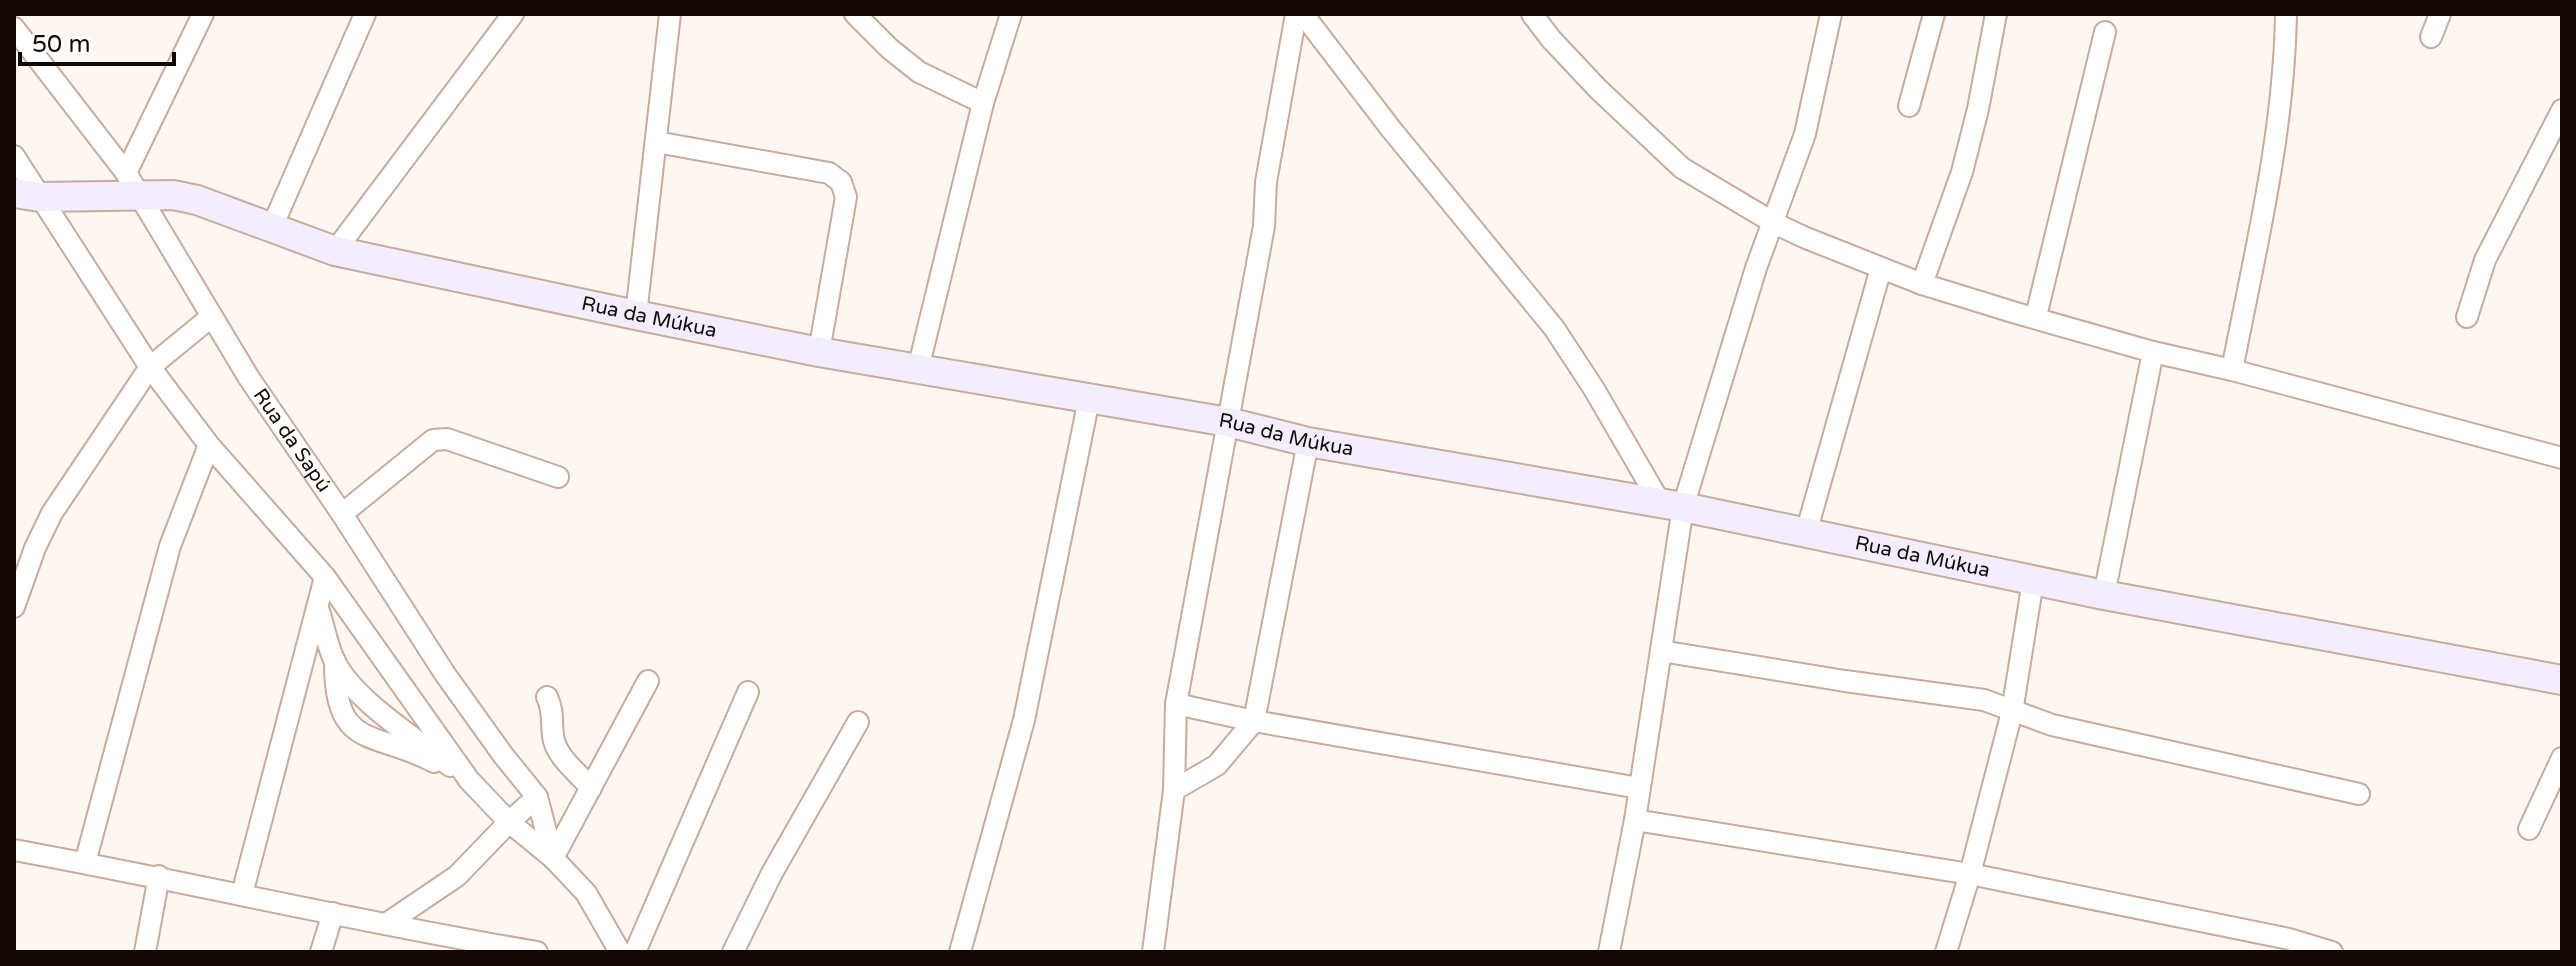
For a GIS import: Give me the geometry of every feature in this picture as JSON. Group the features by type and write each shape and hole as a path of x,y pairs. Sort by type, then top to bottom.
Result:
{"street":[{"path":"132,184 203,14"},
{"path":"272,227 365,14"},
{"path":"335,251 513,14"},
{"path":"636,315 670,14"},
{"path":"855,14 890,49 919,72 983,103"},
{"path":"1153,952 1174,790 1176,704 1264,226 1266,182 1296,14"},
{"path":"1303,14 1391,129 1554,328 1672,506"},
{"path":"1532,14 1598,89 1682,168 1774,223 1922,284 2016,313 2036,316 2153,352 2562,458"},
{"path":"1609,952 1635,820 1661,651 1672,506 1805,134 1831,14"},
{"path":"1909,106 1934,14"},
{"path":"1922,284 1962,172 1996,14"},
{"path":"2232,370 2277,137 2285,70 2286,14"},
{"path":"2431,37 2440,14"},
{"path":"918,369 983,103 1009,15"},
{"name":"Rua da Sapú","path":"14,28 132,184 249,378 342,514 445,674 537,797 553,858"},
{"path":"2036,316 2105,32"},
{"path":"2467,317 2490,248 2562,110"},
{"path":"656,142 829,173 841,182 846,197 819,352"},
{"name":"Rua da Sapú","path":"14,156 27,195 209,445 325,577 469,780 509,822 553,858 586,893 620,952"},
{"name":"Rua da Múkua","path":"27,195 132,184 197,200 335,251 636,315 819,352 1228,422 1308,442 1672,506 2104,595 2562,680"},
{"path":"1806,533 1881,268"},
{"path":"14,607 17,583 52,513 150,367 211,317"},
{"path":"2104,595 2153,352"},
{"path":"960,952 1024,720 1089,399"},
{"path":"342,514 433,440 447,439 558,477"},
{"path":"1174,790 1217,765 1254,721 1308,442"},
{"path":"85,863 170,546 209,445"},
{"path":"242,894 325,577"},
{"path":"1946,952 1970,874 2012,712 2033,581"},
{"path":"318,607 335,661 334,690 345,718 356,730 373,740 423,756 469,780"},
{"path":"1661,651 1984,700 2061,727 2359,794"},
{"path":"335,661 363,697 469,780"},
{"path":"553,858 648,681"},
{"path":"635,952 748,692"},
{"path":"547,697 554,710 553,739 559,751 591,788"},
{"path":"1176,704 1254,721 1639,788"},
{"path":"733,952 772,873 858,722"},
{"path":"2529,829 2562,758"},
{"path":"386,924 457,876 537,797"},
{"path":"1635,820 1970,874 2289,939 2332,952"},
{"path":"14,850 159,876 496,949 537,952"},
{"path":"145,952 159,876"},
{"path":"321,952 333,913"}]}
